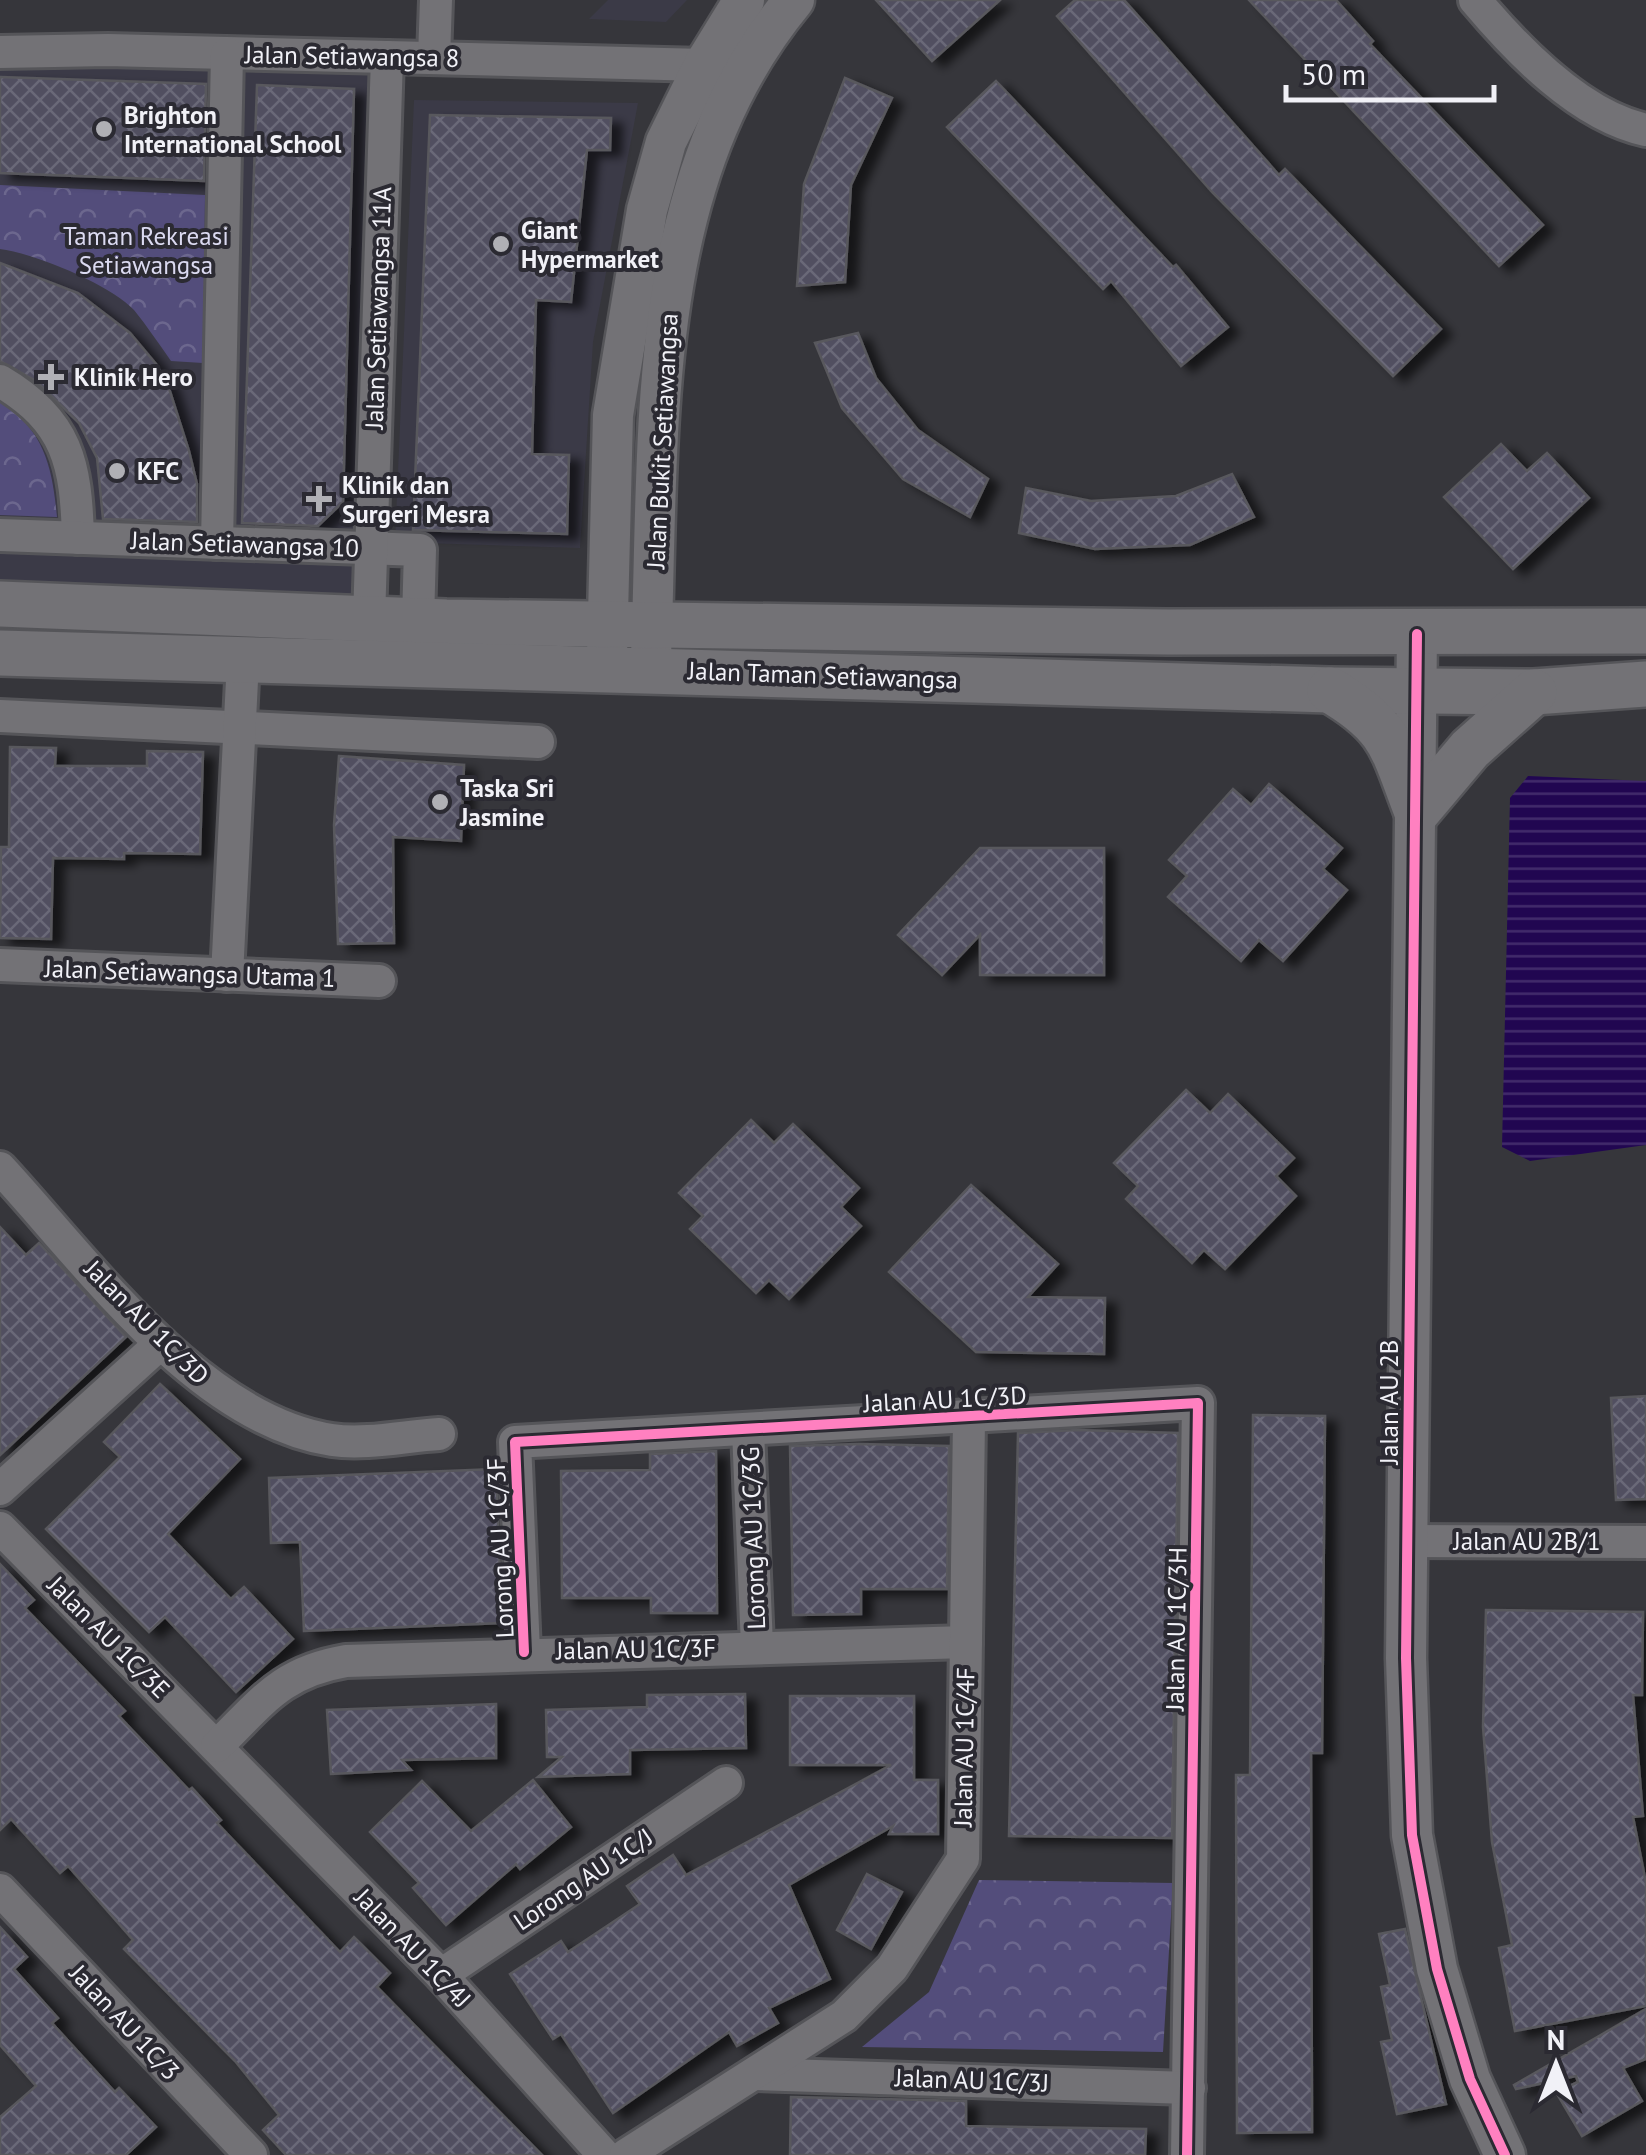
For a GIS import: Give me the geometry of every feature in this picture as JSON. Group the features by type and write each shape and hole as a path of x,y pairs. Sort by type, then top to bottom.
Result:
{"main road":[{"name":"Jalan Taman Setiawangsa","path":"0,604 418,621 652,625 1417,634 1646,631"},
{"name":"Jalan Taman Setiawangsa","path":"0,653 1330,690 1534,692 1646,684"},
{"path":"1330,690 1366,712 1386,732 1417,812 1470,749 1534,692"}],"street":[{"path":"434,58 436,0"},
{"name":"Jalan Bukit Setiawangsa","path":"629,670 608,624 610,458 617,372 654,179 666,142 704,66 744,0"},
{"name":"Jalan Bukit Setiawangsa","path":"629,670 652,625 663,353 694,188 716,126 747,66 794,0"},
{"path":"1475,0 1499,28 1577,96 1618,124 1646,130"},
{"name":"Jalan Setiawangsa 8","path":"0,52 704,66"},
{"path":"217,543 227,54"},
{"name":"Jalan Setiawangsa 11A","path":"369,619 387,57"},
{"path":"617,372 663,353"},
{"path":"0,382 24,395 58,434 75,478 78,538"},
{"name":"Jalan Setiawangsa 10","path":"0,535 420,550 418,621"},
{"name":"Jalan AU 2B","path":"1417,634 1408,1540 1412,1835 1437,1969 1470,2079 1505,2155"},
{"path":"227,974 243,661"},
{"path":"0,716 538,742"},
{"name":"Jalan Setiawangsa Utama 1","path":"0,964 379,981"},
{"name":"Jalan AU 1C/3D","path":"0,1168 161,1343 207,1385 264,1420 334,1440 440,1434"},
{"path":"0,1489 161,1343"},
{"name":"Jalan AU 1C/3D","path":"515,1442 1198,1403"},
{"name":"Jalan AU 1C/3H","path":"1188,2155 1198,1403"},
{"name":"Jalan AU 1C/4F","path":"626,2155 844,2016 892,1968 963,1858 969,1418"},
{"name":"Lorong AU 1C/3G","path":"748,1430 757,1646"},
{"name":"Lorong AU 1C/3F","path":"515,1442 524,1652"},
{"name":"Jalan AU 1C/3E","path":"0,1528 217,1746"},
{"name":"Jalan AU 2B/1","path":"1408,1540 1646,1542"},
{"name":"Jalan AU 1C/3F","path":"217,1746 278,1687 308,1667 346,1661 524,1652 966,1642"},
{"name":"Jalan AU 1C/4J","path":"217,1746 441,1976 604,2155"},
{"name":"Lorong AU 1C/J","path":"441,1976 726,1783"},
{"name":"Jalan AU 1C/3","path":"0,1890 251,2155"},
{"name":"Jalan AU 1C/3J","path":"754,2074 1189,2088"}],"shaded area":[{"path":"608,0 687,0 666,22 589,19"},
{"path":"0,49 402,65 387,601 0,587"},
{"path":"414,100 638,103 593,342 580,548 395,542"},
{"path":"1528,776 1646,781 1646,1145 1530,1161 1502,1147 1510,798"}],"green space":[{"name":"Taman Rekreasi Setiawangsa","path":"0,185 205,195 203,363 171,361 134,310 108,290 51,263 0,249"},
{"path":"0,402 27,425 44,452 57,517 0,515"},
{"path":"979,1880 1173,1883 1163,2052 862,2047 929,1992"}],"building":[{"path":"876,0 1000,0 932,61"},
{"path":"1075,0 1124,0 1279,175 1285,169 1441,329 1393,376 1212,192 1057,16"},
{"path":"1249,0 1336,0 1373,41 1370,44 1543,225 1499,266"},
{"name":"Brighton International School","path":"0,77 206,84 204,181 0,173"},
{"path":"845,78 892,98 851,185 845,282 797,286 804,184"},
{"path":"996,81 1173,267 1176,265 1228,327 1181,366 1111,281 1103,289 947,127"},
{"path":"257,85 354,89 343,502 318,526 242,523"},
{"path":"430,115 611,118 610,150 587,150 571,302 536,300 532,454 569,455 567,534 413,530"},
{"path":"0,263 78,293 130,333 156,364 168,385 189,451 197,484 197,522 103,519 97,458 79,423 36,381 0,361"},
{"path":"858,333 876,378 918,430 988,479 970,517 903,479 842,408 815,343"},
{"path":"1501,444 1527,471 1547,453 1589,498 1513,569 1444,497"},
{"path":"1232,474 1254,517 1190,545 1095,549 1019,533 1026,488 1091,501 1176,496"},
{"path":"10,747 56,748 55,766 147,766 147,751 203,752 200,854 124,853 124,859 53,858 51,939 0,938 1,847 9,847"},
{"path":"339,756 464,765 461,841 393,837 394,943 338,944 334,825"},
{"path":"1269,784 1342,848 1323,869 1347,890 1283,961 1259,940 1241,961 1168,897 1187,876 1169,860 1233,789 1251,805"},
{"path":"980,848 1104,848 1104,975 980,975 980,935 942,975 898,935"},
{"path":"1186,1090 1210,1113 1228,1094 1294,1158 1276,1176 1296,1196 1225,1269 1204,1250 1192,1263 1126,1199 1138,1186 1114,1163"},
{"path":"751,1120 774,1143 793,1124 859,1188 841,1207 861,1226 789,1299 769,1280 756,1293 690,1229 703,1216 679,1193"},
{"path":"971,1185 1058,1264 1028,1297 1105,1298 1104,1354 976,1352 889,1272"},
{"path":"0,1227 26,1255 39,1243 126,1337 0,1455"},
{"path":"160,1384 240,1459 168,1534 231,1599 244,1587 293,1639 236,1692 165,1617 149,1632 46,1529 120,1457 104,1442"},
{"path":"1646,1396 1646,1499 1616,1500 1611,1398"},
{"path":"1253,1415 1325,1416 1322,1753 1311,1753 1312,2132 1237,2133 1236,1775 1250,1775"},
{"path":"1018,1433 1178,1433 1172,1838 1009,1836"},
{"path":"790,1446 949,1446 947,1589 861,1589 861,1614 793,1615"},
{"path":"716,1451 717,1613 651,1613 651,1598 562,1598 561,1471 650,1470 650,1454"},
{"path":"496,1469 502,1623 304,1631 300,1542 271,1543 269,1478"},
{"path":"0,1564 34,1600 25,1608 125,1711 119,1716 189,1790 192,1788 221,1820 217,1823 340,1952 354,1937 390,1973 377,1987 542,2155 286,2155 263,2130 279,2115 235,2061 124,1949 133,1940 68,1866 60,1873 11,1819 0,1830"},
{"path":"1486,1610 1643,1612 1642,1695 1633,1695 1643,1816 1633,1817 1646,1883 1646,2006 1515,2031 1499,1948 1512,1945 1492,1842 1483,1727"},
{"path":"745,1694 746,1748 630,1750 630,1774 538,1777 562,1757 547,1757 546,1710 647,1707 647,1695"},
{"path":"790,1696 914,1696 914,1780 938,1780 938,1834 889,1834 893,1826 789,1885 830,1979 769,2008 778,2023 737,2046 729,2032 613,2113 561,2034 553,2039 510,1974 561,1941 568,1952 640,1904 627,1886 673,1855 686,1875 891,1765 790,1765"},
{"path":"496,1704 496,1758 402,1760 411,1770 331,1774 327,1710"},
{"path":"533,1780 571,1827 520,1869 516,1864 446,1925 413,1888 419,1883 370,1832 422,1781 471,1831"},
{"path":"867,1874 902,1892 871,1949 837,1930"},
{"path":"0,1927 27,1957 14,1969 58,2018 52,2023 115,2092 119,2088 156,2127 126,2155 0,2155 0,2117 36,2086 0,2045"},
{"path":"1405,1929 1446,2104 1397,2114 1381,2042 1392,2040 1381,1987 1390,1985 1379,1934"},
{"path":"1646,2009 1646,2059 1623,2068 1642,2101 1582,2136 1556,2092 1578,2082 1576,2076 1516,2089 1514,2085"},
{"path":"791,2097 966,2101 966,2126 1146,2129 1145,2155 790,2155"}],"cycle path":[{"path":"1417,634 1406,1658 1412,1835 1437,1969 1470,2079 1505,2155"},
{"path":"524,1652 515,1442 1198,1403 1187,2155"}],"place":[{"name":"Brighton International School","path":"104,129"},
{"name":"Giant Hypermarket","path":"501,244"},
{"name":"Klinik Hero","path":"51,377"},
{"name":"KFC","path":"117,471"},
{"name":"Klinik dan Surgeri Mesra","path":"319,499"},
{"name":"Taska Sri Jasmine","path":"440,802"}]}
